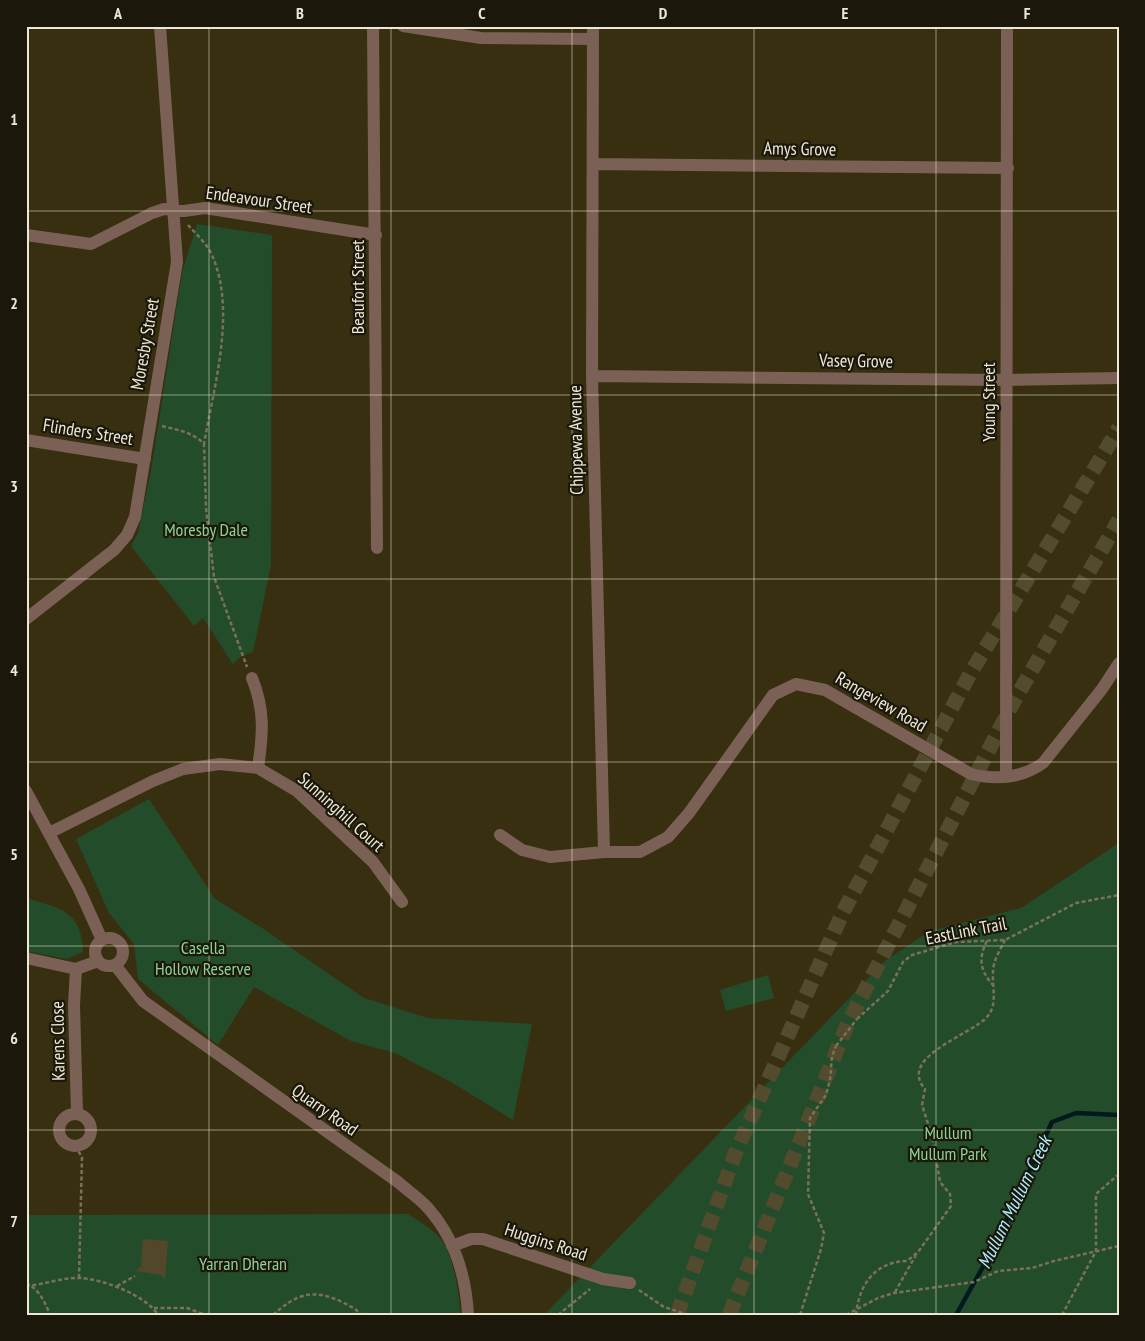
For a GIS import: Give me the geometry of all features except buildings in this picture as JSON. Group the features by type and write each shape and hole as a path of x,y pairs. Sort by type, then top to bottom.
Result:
{"street":[{"name":"Moresby Street","path":"26,619 114,550 127,535 135,517 177,262 175,210 160,26"},
{"name":"Beaufort Street","path":"373,26 377,548"},
{"path":"403,26 481,38 593,40"},
{"name":"Chippewa Avenue","path":"593,26 592,376 604,852"},
{"name":"Young Street","path":"1006,777 1008,26"},
{"name":"Amys Grove","path":"593,164 1008,168"},
{"name":"Endeavour Street","path":"26,235 91,244 152,213 164,209 205,208 376,235"},
{"name":"Vasey Grove","path":"592,376 1006,380 1119,378"},
{"name":"Flinders Street","path":"26,440 145,459"},
{"name":"Rangeview Road","path":"500,835 522,850 550,857 604,852 640,852 668,837 689,813 773,695 796,684 826,690 971,774 991,779 1033,770 1043,763 1096,696 1119,663"},
{"path":"252,678 258,693 263,721 258,768"},
{"name":"Sunninghill Court","path":"49,833 153,781 183,769 220,764 258,768 296,791 373,862 402,902"},
{"path":"26,791 79,889 102,940"},
{"path":"115,939 122,946 122,959 115,965 106,966 98,961 95,952 102,940 115,939"},
{"path":"26,958 76,969 98,961"},
{"name":"Quarry Road","path":"115,965 143,1001 398,1182 427,1207 452,1246 467,1292 468,1315"},
{"name":"Karens Close","path":"76,969 74,1005 77,1114"},
{"path":"77,1114 86,1118 91,1128 85,1142 75,1146 65,1143 58,1129 59,1124 66,1116 77,1114"},
{"name":"Huggins Road","path":"452,1246 471,1239 483,1239 603,1279 630,1283"}],"path":[{"path":"175,210 209,249 220,274 224,322 204,444 206,508 214,578 252,678"},
{"path":"150,423 187,432 204,444"},
{"name":"EastLink Trail","path":"800,1315 824,1233 808,1194 808,1134 810,1118 828,1087 832,1056 836,1046 857,1019 888,991 903,962 912,955 956,942 1005,940 1076,903 1119,895"},
{"path":"894,1293 918,1252 951,1206 950,1194 940,1182 933,1139 922,1105 925,1089 919,1083 918,1075 926,1059 941,1045 970,1031 988,1016 993,1001 994,966 1005,940"},
{"path":"987,941 980,960 983,969 994,986"},
{"path":"75,1146 82,1157 79,1278"},
{"path":"1062,1315 1096,1251 1096,1194 1119,1174"},
{"path":"846,1315 878,1298 894,1293 974,1282 998,1271 1032,1268 1119,1246"},
{"path":"856,1315 867,1280 876,1271 896,1261 907,1261 918,1252"},
{"path":"117,1286 135,1276"},
{"path":"26,1284 32,1286 79,1278 117,1286 154,1308 158,1315"},
{"path":"558,1315 603,1279"},
{"path":"630,1283 664,1307 689,1315"},
{"path":"32,1286 44,1300 50,1315"},
{"path":"274,1315 298,1296 314,1293 331,1297 356,1309 361,1315"},
{"path":"154,1308 187,1308 206,1315"}],"green space":[{"name":"Moresby Dale","path":"197,224 272,235 271,565 253,652 241,656 233,664 203,618 194,626 131,546 138,533 151,471 182,273"},
{"name":"Casella Hollow Reserve","path":"149,799 215,899 262,928 364,998 428,1018 532,1024 513,1120 451,1082 395,1053 351,1041 254,987 218,1045 138,979 134,944 109,913 76,839"},
{"name":"Mullum Mullum Park","path":"1119,843 1119,1315 544,1315 886,960 930,931 1021,908"},
{"path":"26,898 67,913 78,928 82,938 83,952 67,959 26,951"},
{"path":"768,975 774,998 726,1011 720,990"},
{"name":"Yarran Dheran","path":"408,1214 432,1231 444,1244 455,1274 460,1315 26,1315 26,1215"}],"waterway":[{"name":"Mullum Mullum Creek","path":"956,1315 993,1249 1052,1122 1076,1113 1119,1115"}],"tunnel":[{"path":"677,1315 735,1154 843,912 970,674 1119,428"},
{"path":"729,1315 848,1023 1014,701 1119,520"}]}
